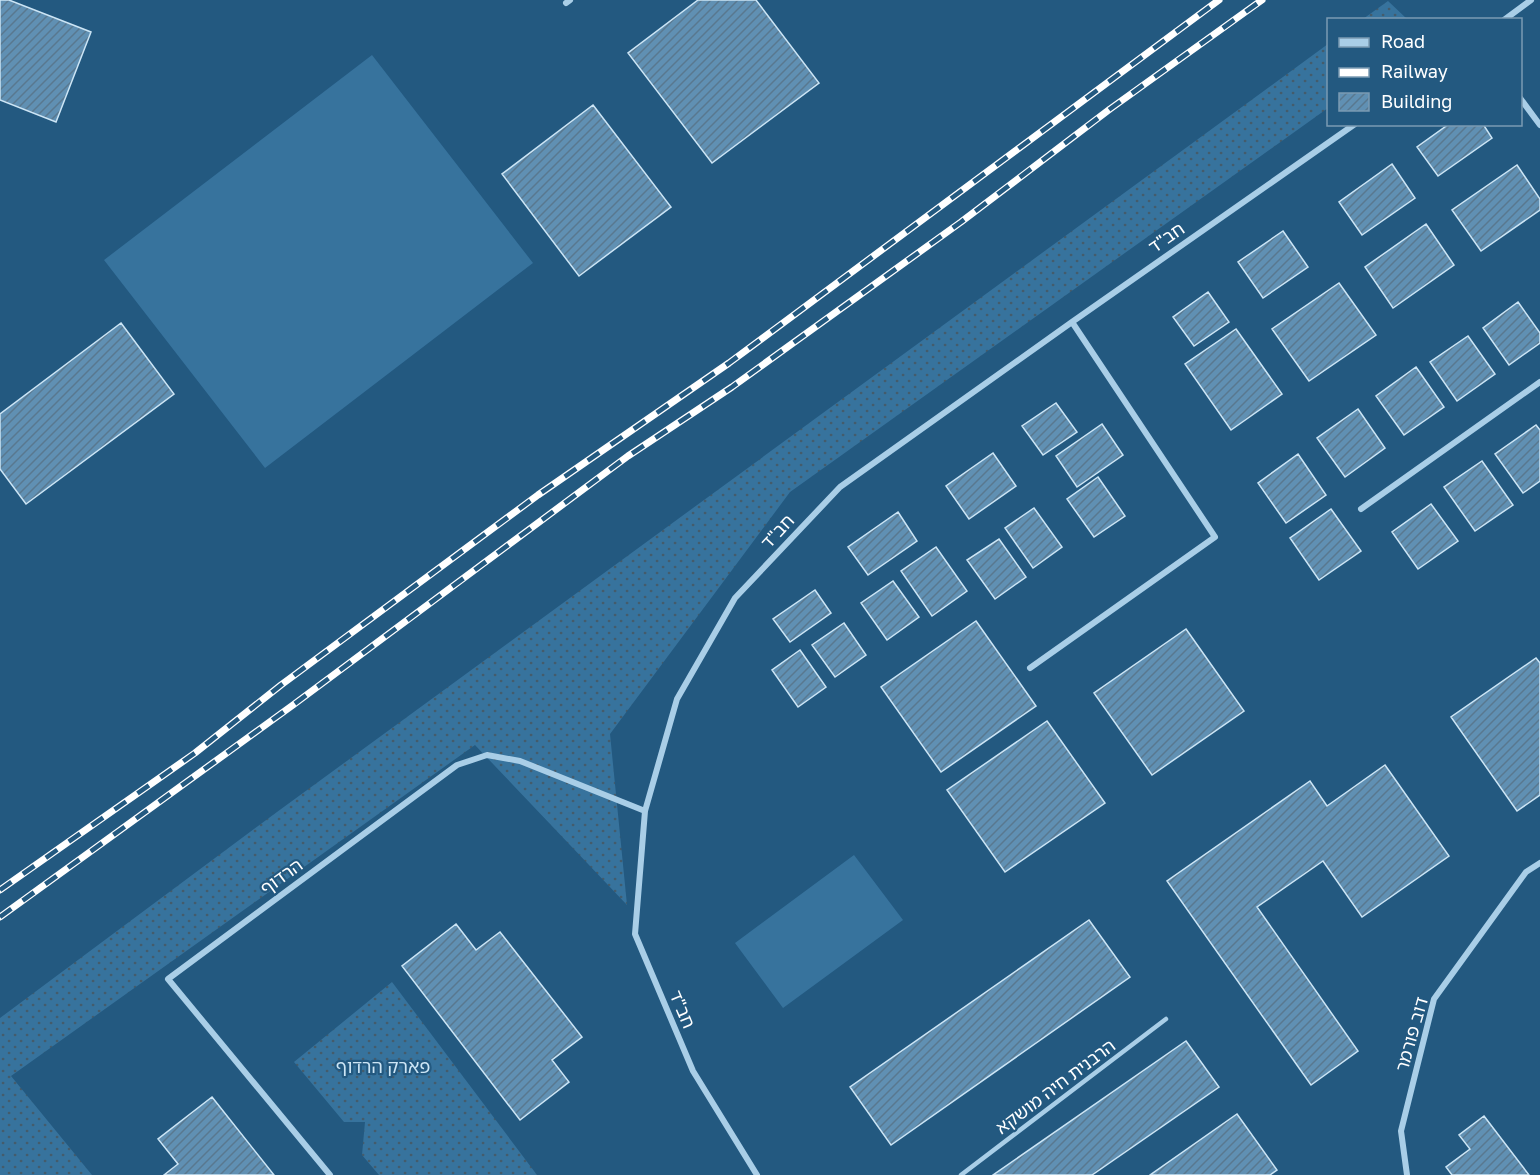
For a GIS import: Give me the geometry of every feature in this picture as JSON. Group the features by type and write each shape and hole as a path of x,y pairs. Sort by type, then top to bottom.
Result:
{"street":[{"path":"1507,18 1531,0"},
{"path":"1522,99 1540,125"},
{"name":"חב\"ד","path":"757,1175 693,1071 634,934 645,811 677,699 735,598 840,487 1352,126"},
{"path":"1030,668 1215,537 1072,322"},
{"path":"1361,509 1540,382"},
{"name":"הרדוף","path":"330,1175 168,979 457,765 487,755 520,761 645,811"},
{"name":"דוב פורמר","path":"1407,1175 1401,1131 1434,999 1526,872 1540,863"}],"lane":[{"name":"הרבנית חיה מושקא","path":"960,1175 1166,1019"}],"green space":[{"path":"1388,1 1406,18 1364,18"},
{"path":"1327,45 1327,109 790,492 610,734 627,905 475,745 11,1076 92,1175 0,1175 0,1018 277,812"},
{"path":"372,55 533,263 265,468 104,260"},
{"path":"854,855 903,920 783,1008 735,943"},
{"name":"פארק הרדוף","path":"392,982 537,1175 379,1175 362,1155 365,1122 344,1122 294,1062"}],"building":[{"path":"0,0 9,0 91,32 56,122 0,100"},
{"path":"698,0 756,0 819,83 712,163 628,53"},
{"path":"593,105 671,207 579,276 502,174"},
{"path":"1446,126 1484,126 1492,138 1438,176 1417,147"},
{"path":"1392,164 1415,198 1362,235 1339,202"},
{"path":"1517,165 1540,199 1540,210 1481,251 1452,210"},
{"path":"1426,224 1454,265 1393,308 1365,267"},
{"path":"1283,231 1308,267 1263,298 1238,262"},
{"path":"1339,283 1376,335 1309,381 1272,329"},
{"path":"1208,292 1229,322 1194,346 1173,317"},
{"path":"1518,302 1540,333 1540,343 1509,365 1483,328"},
{"path":"121,323 174,394 26,504 0,469 0,414"},
{"path":"1236,329 1282,394 1231,430 1185,364"},
{"path":"1468,336 1495,374 1457,401 1430,362"},
{"path":"1416,367 1444,407 1404,435 1376,396"},
{"path":"1056,403 1077,432 1043,455 1022,426"},
{"path":"1358,409 1385,448 1345,477 1317,438"},
{"path":"1102,424 1123,455 1077,487 1056,456"},
{"path":"1536,425 1540,430 1540,481 1523,493 1495,454"},
{"path":"993,453 1016,486 969,519 946,486"},
{"path":"1298,454 1326,495 1286,523 1258,483"},
{"path":"1482,461 1513,505 1475,531 1444,487"},
{"path":"1098,477 1125,516 1094,537 1067,499"},
{"path":"1431,504 1458,541 1418,569 1392,532"},
{"path":"1034,508 1062,547 1033,568 1005,528"},
{"path":"1331,509 1361,551 1319,580 1290,538"},
{"path":"898,512 917,541 868,575 848,547"},
{"path":"999,539 1026,577 995,599 967,560"},
{"path":"936,547 967,591 932,616 901,571"},
{"path":"893,581 919,617 887,640 861,603"},
{"path":"815,590 831,613 790,642 773,619"},
{"path":"976,621 1036,706 941,772 881,687"},
{"path":"844,623 866,655 835,677 812,645"},
{"path":"1186,629 1244,711 1152,775 1094,693"},
{"path":"800,650 826,687 798,707 772,670"},
{"path":"1536,658 1540,663 1540,795 1517,811 1451,717"},
{"path":"1047,721 1105,803 1005,872 947,790"},
{"path":"1385,765 1449,856 1362,917 1323,861 1257,907 1358,1051 1311,1085 1167,881 1310,781 1327,806"},
{"path":"1089,920 1130,977 891,1145 850,1087"},
{"path":"456,924 476,950 500,932 582,1037 552,1060 569,1082 520,1120 402,966"},
{"path":"1186,1041 1219,1087 1092,1175 993,1175"},
{"path":"212,1097 274,1175 164,1175 178,1164 158,1139"},
{"path":"1237,1114 1277,1170 1270,1175 1150,1175"},
{"path":"1484,1116 1529,1175 1452,1175 1446,1167 1470,1149 1459,1135"}],"railway":[{"path":"0,890 195,753 281,685 538,495 729,363 1219,0"},
{"path":"0,917 293,705 628,456 732,387 1262,0"}]}
